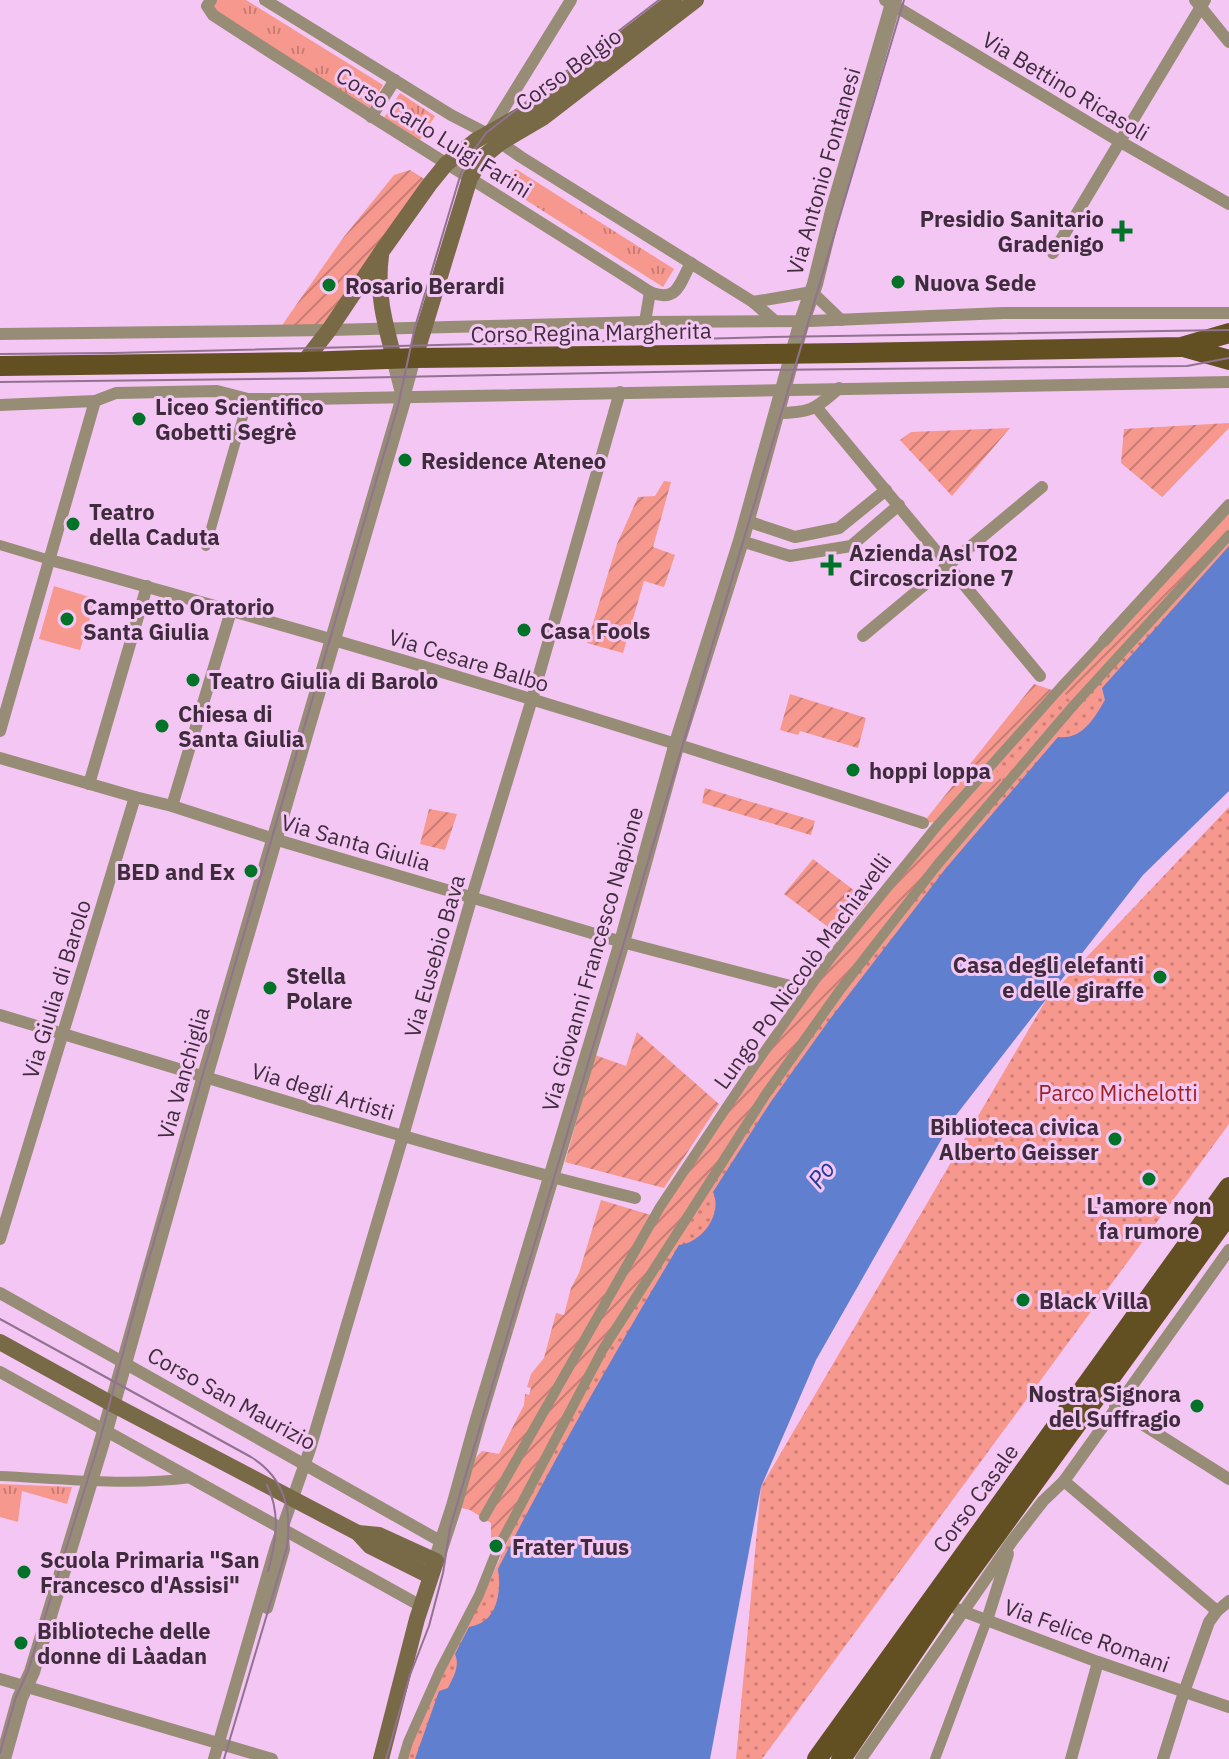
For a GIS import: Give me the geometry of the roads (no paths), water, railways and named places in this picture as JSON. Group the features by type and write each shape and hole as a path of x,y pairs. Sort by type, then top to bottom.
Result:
{"main road":[{"name":"Corso Belgio","path":"470,178 494,138 674,0"},
{"name":"Corso Belgio","path":"304,362 446,164 462,150 544,117 696,0"},
{"path":"415,358 470,178"},
{"path":"382,251 378,287 394,358"},
{"name":"Corso Regina Margherita","path":"0,366 1183,347 1229,333"},
{"name":"Corso Regina Margherita","path":"1183,347 1229,360"},
{"name":"Corso Casale","path":"841,1759 1229,1187"},
{"name":"Corso Casale","path":"817,1759 947,1605 1229,1214"},
{"path":"0,1342 358,1533 370,1546 433,1568 381,1759"}],"street":[{"name":"Corso Carlo Luigi Farini","path":"211,0 207,6 213,15 650,292"},
{"name":"Corso Carlo Luigi Farini","path":"265,0 451,115 494,138 753,302 775,321"},
{"path":"494,138 571,0"},
{"name":"Via Bettino Ricasoli","path":"890,2 1229,204"},
{"name":"Via Antonio Fontanesi","path":"793,353 890,2"},
{"path":"1053,253 1200,2 1229,42"},
{"path":"371,117 395,80"},
{"path":"645,322 650,292 667,297 673,294 691,263"},
{"path":"753,302 812,292 841,320"},
{"name":"Corso Regina Margherita","path":"0,334 802,321 1003,313 1229,313"},
{"name":"Via Giovanni Francesco Napione","path":"433,1568 622,942 677,743 747,521 793,353"},
{"path":"394,358 404,397"},
{"path":"404,397 415,358"},
{"path":"0,405 95,401 116,393 217,391 248,399 1229,382"},
{"path":"777,413 817,408 839,388"},
{"name":"Via Eusebio Bava","path":"221,1759 222,1744 276,1546 403,1136 620,392"},
{"name":"Via Vanchiglia","path":"3,1759 105,1431 205,1076 404,397"},
{"path":"206,546 248,399"},
{"path":"0,731 95,401"},
{"path":"817,408 1040,676"},
{"path":"863,636 1042,487"},
{"path":"747,521 795,537 817,533 839,528 886,490"},
{"path":"741,541 790,556 851,546 899,505"},
{"name":"Lungo Po Niccolò Machiavelli","path":"484,1517 660,1207 832,956 937,826 1229,505"},
{"path":"854,516 867,532"},
{"path":"773,551 780,532"},
{"path":"817,533 820,551"},
{"path":"403,1759 440,1670 479,1595 497,1550 603,1349 766,1094 840,990 938,864 1073,706 1229,535"},
{"name":"Via Cesare Balbo","path":"0,545 333,639 677,743 923,823"},
{"path":"89,784 147,586"},
{"path":"172,806 231,611"},
{"name":"Via Santa Giulia","path":"0,758 172,806 622,942 794,987"},
{"name":"Via Giulia di Barolo","path":"0,1239 135,797"},
{"name":"Via degli Artisti","path":"0,1015 403,1136 635,1198"},
{"name":"Corso Casale","path":"861,1759 947,1605 1012,1541 1041,1503 1064,1481 1228,1252"},
{"name":"Corso San Maurizio","path":"0,1293 442,1542"},
{"path":"0,1372 421,1606"},
{"path":"1115,1407 1229,1479"},
{"path":"0,1476 90,1481 191,1478"},
{"path":"1021,1501 1064,1481 1217,1611"},
{"name":"Corso Casale","path":"987,1620 1012,1541"},
{"path":"1163,1759 1209,1622 1229,1601"},
{"name":"Via Felice Romani","path":"947,1605 1229,1707"},
{"path":"935,1759 987,1620"},
{"path":"1071,1759 1098,1662"},
{"path":"0,1679 272,1759"},
{"name":"Via Eusebio Bava","path":"214,1759 222,1744"}],"water":[{"name":"Po","path":"1229,546 1229,791 1143,875 953,1119 816,1360 761,1487 710,1759 415,1759 439,1691 448,1688 454,1675 457,1663 455,1654 469,1627 480,1624 492,1613 499,1591 498,1569 541,1487 679,1245 703,1233 713,1218 713,1192 770,1103 946,868 1058,737 1081,732 1092,721 1105,700 1102,688"}],"tram line":[{"path":"0,1753 99,1443 139,1293 398,406 415,327 461,173 486,133 659,0"},
{"path":"386,1759 410,1675 429,1626 443,1573 450,1528 904,0"},
{"path":"0,354 1229,330"},
{"path":"0,382 1187,366 1229,358"},
{"path":"0,1319 251,1457 263,1465 279,1485 287,1508 287,1547 224,1759"},
{"path":"267,1485 276,1517 268,1571"}],"place":[{"name":"Presidio Sanitario Gradenigo","path":"1122,231"},
{"name":"Nuova Sede","path":"898,282"},
{"name":"Rosario Berardi","path":"329,285"},
{"name":"Liceo Scientifico Gobetti Segrè","path":"139,419"},
{"name":"Residence Ateneo","path":"405,460"},
{"name":"Teatro della Caduta","path":"73,524"},
{"name":"Azienda Asl TO2 Circoscrizione 7","path":"831,565"},
{"name":"Campetto Oratorio Santa Giulia","path":"67,619"},
{"name":"Casa Fools","path":"524,630"},
{"name":"Teatro Giulia di Barolo","path":"193,680"},
{"name":"Chiesa di Santa Giulia","path":"162,726"},
{"name":"hoppi loppa","path":"853,770"},
{"name":"BED and Ex","path":"251,871"},
{"name":"Casa degli elefanti e delle giraffe","path":"1160,977"},
{"name":"Stella Polare","path":"270,988"},
{"name":"Biblioteca civica Alberto Geisser","path":"1115,1139"},
{"name":"L'amore non fa rumore","path":"1149,1179"},
{"name":"Black Villa","path":"1023,1300"},
{"name":"Nostra Signora del Suffragio","path":"1197,1406"},
{"name":"Frater Tuus","path":"496,1546"},
{"name":"Scuola Primaria \"San Francesco d'Assisi\"","path":"24,1572"},
{"name":"Biblioteche delle donne di Làadan","path":"21,1643"}],"park label":[{"name":"Parco Michelotti","path":"1118,1092"}]}
